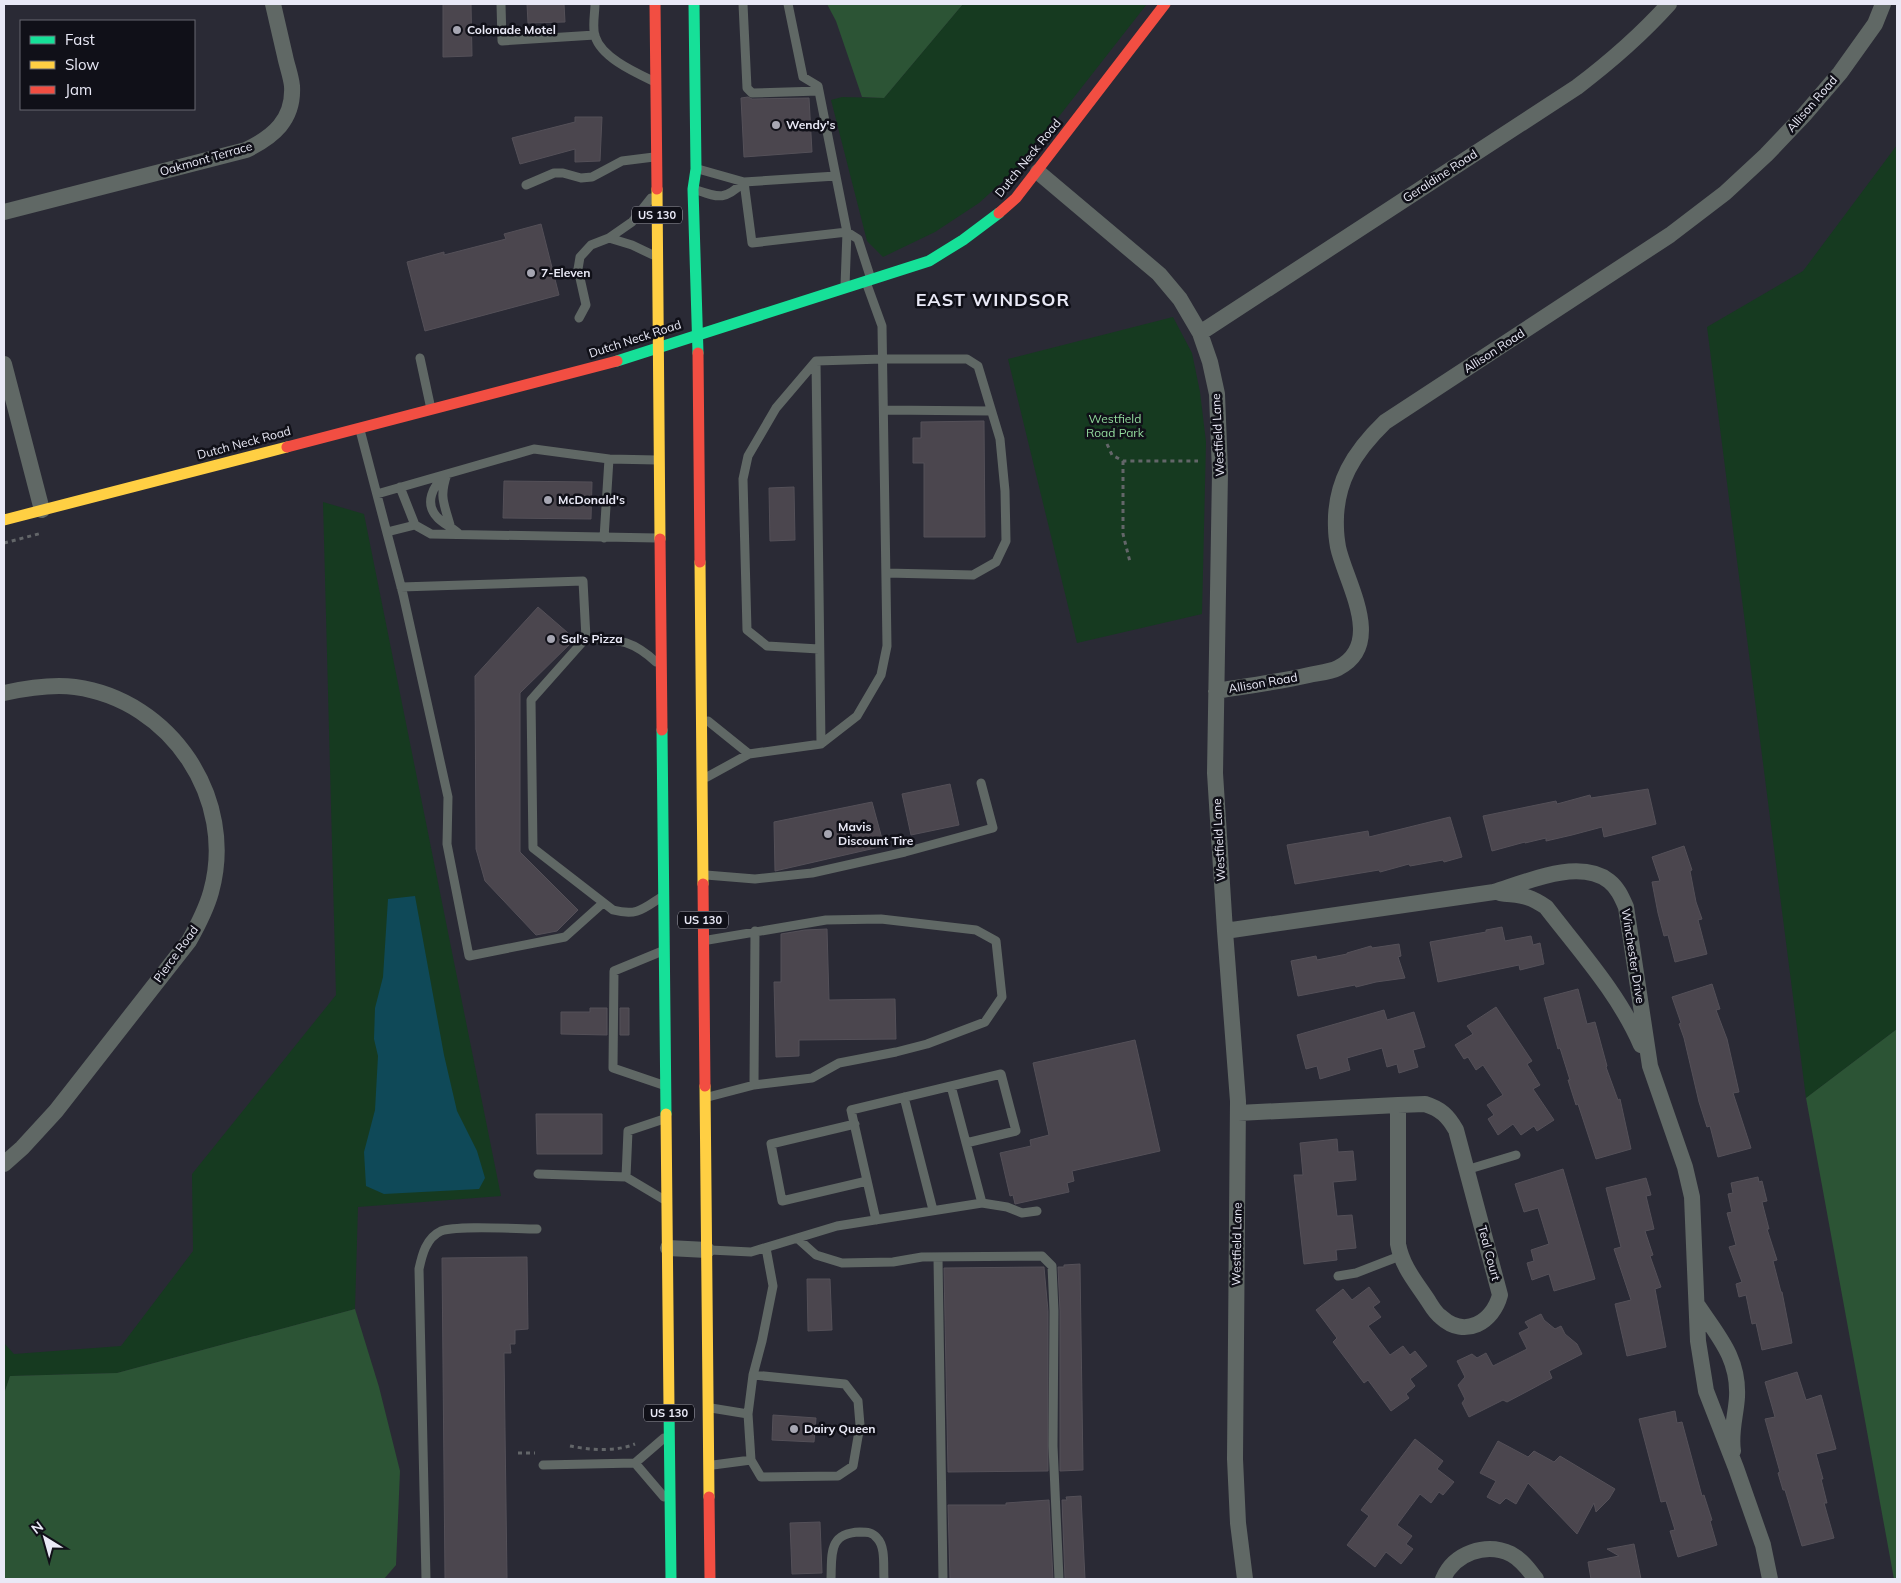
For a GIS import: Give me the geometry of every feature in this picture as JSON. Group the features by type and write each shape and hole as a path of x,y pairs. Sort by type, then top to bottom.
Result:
{"main road":[{"name":"US 130","path":"655,4 671,1579"},
{"name":"US 130","path":"694,4 696,169 693,189 698,334 710,1579"},
{"name":"Dutch Neck Road","path":"4,520 608,364 929,261 962,242 994,218 1016,198 1038,172 1165,4"}],"street":[{"name":"Oakmont Terrace","path":"4,212 246,150 265,141 277,130 286,116 291,102 292,85 272,4"},
{"name":"Geraldine Road","path":"1200,333 1577,87 1613,59 1653,22 1669,4"},
{"name":"Allison Road","path":"1216,691 1332,670 1346,662 1358,647 1362,628 1360,614 1338,547 1336,526 1337,504 1343,482 1353,459 1366,441 1385,422 1670,235 1725,193 1766,155 1840,73 1874,24 1883,4"},
{"name":"Westfield Lane","path":"1038,172 1159,274 1180,299 1193,318 1200,333 1210,362 1218,407 1220,472 1216,773 1238,1113 1234,1459 1238,1523 1245,1579"},
{"path":"4,364 42,510"},
{"name":"Pierce Road","path":"4,694 42,686 75,687 124,702 146,715 168,733 185,753 200,777 211,807 216,835 216,864 211,892 203,916 189,941 56,1111 22,1148 4,1164"},
{"name":"Winchester Drive","path":"1225,931 1494,892 1523,881 1572,871 1596,874 1609,881 1620,893 1626,907 1650,1066"},
{"name":"Winchester Drive","path":"1494,892 1520,894 1534,898 1546,907 1617,1000 1635,1031 1650,1066 1685,1168 1692,1197 1698,1341 1706,1391 1763,1545 1770,1579"},
{"name":"Teal Court","path":"1238,1113 1398,1105 1425,1104 1438,1108 1449,1118 1456,1130 1500,1295 1496,1307 1488,1318 1477,1325 1463,1327 1451,1324 1440,1317 1405,1267 1400,1256 1398,1236 1398,1105"},
{"path":"668,1248 707,1250"},
{"name":"Winchester Drive","path":"1697,1305 1728,1348 1736,1373 1737,1396 1731,1438 1736,1468"},
{"path":"1443,1579 1454,1563 1467,1554 1482,1549 1512,1554 1524,1564 1536,1579"}],"lane":[{"path":"501,4 502,41 595,35"},
{"path":"595,4 595,35 604,51 630,70 656,83"},
{"path":"743,4 747,88 752,93 819,91"},
{"path":"788,4 803,77 818,86 847,232 845,288"},
{"path":"526,185 554,173 563,172 581,178 592,177 622,161 656,157"},
{"path":"696,169 744,182 836,176"},
{"path":"693,189 715,196 731,194 744,182"},
{"path":"702,780 749,754 821,744 857,716 881,675 888,646 882,326 858,239 847,232 752,243 744,182"},
{"path":"579,318 586,305 578,269 580,257 591,245 609,238 632,222 657,190"},
{"path":"609,238 632,245 657,258"},
{"path":"420,358 431,409"},
{"path":"819,649 767,646 747,630 743,479 748,456 776,408 816,361 967,359 978,366 1000,439 1006,491 1006,541 996,562 973,574 886,573"},
{"path":"816,361 821,744"},
{"path":"884,410 991,411"},
{"path":"359,427 401,587 448,797 447,844 469,956 565,937 603,903"},
{"path":"377,494 534,449 609,459 660,460"},
{"path":"604,538 609,459"},
{"path":"447,474 437,482 430,497 432,509 438,518 450,525 459,534"},
{"path":"400,487 415,525 431,534 661,538"},
{"path":"387,532 415,525"},
{"path":"401,587 583,581 586,638 531,700 533,848 613,910 627,914 642,910 665,895"},
{"path":"586,638 620,640 634,645 646,652 663,668"},
{"path":"702,716 749,754"},
{"path":"703,875 755,879 812,873 905,852 994,828 981,783"},
{"path":"704,940 826,920 881,919 976,930 996,941 1002,996 986,1022 927,1044 839,1063 812,1078 754,1085 705,1097"},
{"path":"754,1085 755,931"},
{"path":"665,950 614,970 613,1068 666,1086"},
{"path":"876,1220 851,1110 1001,1074 1016,1131 966,1143"},
{"path":"951,1086 982,1203"},
{"path":"904,1097 933,1210"},
{"path":"626,1177 628,1130 667,1118"},
{"path":"854,1124 771,1144 782,1201 867,1181"},
{"path":"1466,1170 1516,1155"},
{"path":"538,1174 626,1177 667,1202"},
{"path":"707,1250 752,1252 837,1226 982,1203 1007,1207 1022,1213 1037,1212"},
{"path":"426,1579 419,1270 422,1255 429,1241 441,1232 456,1229 538,1229"},
{"path":"797,1238 816,1256 842,1263 893,1262 922,1258 1004,1255 1042,1256 1052,1266 1054,1311 1053,1446 1058,1579"},
{"path":"753,1375 844,1384 858,1400 860,1425 854,1466 838,1476 761,1477 751,1460 748,1414 753,1375 773,1286 766,1248"},
{"path":"1338,1276 1356,1273 1400,1256"},
{"path":"938,1258 942,1579"},
{"path":"709,1407 748,1414"},
{"path":"543,1464 635,1462 669,1432"},
{"path":"710,1466 751,1460"},
{"path":"635,1462 670,1505"},
{"path":"830,1579 833,1547 839,1536 847,1532 869,1531 878,1538 882,1547 884,1579"}],"path":[{"path":"1107,444 1112,455 1124,461 1198,460"},
{"path":"1124,461 1123,534 1130,562"},
{"path":"570,1446 587,1449 615,1448 628,1447 640,1442"},
{"path":"518,1453 535,1453"}],"green space":[{"path":"827,4 963,4 884,98 862,97 836,21"},
{"path":"963,4 1147,4 1021,165 979,203 935,232 883,257 867,241 831,100 842,97 884,98"},
{"path":"1897,145 1897,1029 1806,1098 1707,327 1803,271"},
{"name":"Westfield Road Park","path":"1173,317 1192,353 1200,392 1206,442 1202,614 1077,643 1008,359"},
{"path":"323,502 364,514 501,1196 358,1207 355,1309 117,1373 10,1376 4,1394 4,1343 14,1354 121,1346 193,1251 192,1174 336,995"},
{"path":"1897,1029 1897,1579 1894,1579 1806,1098"},
{"path":"355,1309 379,1387 400,1471 396,1565 384,1579 4,1579 4,1394 10,1376 117,1373"}],"water":[{"path":"415,896 444,1055 457,1111 477,1151 485,1178 479,1189 384,1194 366,1186 364,1152 375,1110 378,1056 374,1039 375,1008 383,977 388,899"}],"building":[{"name":"Colonade Motel","path":"443,4 471,4 472,56 443,57"},
{"name":"Colonade Motel","path":"527,4 564,4 565,22 528,23"},
{"name":"Wendy's","path":"748,97 752,99 809,98 812,152 744,157 741,98"},
{"path":"575,117 602,117 600,161 575,162 575,149 520,164 512,138 575,122"},
{"path":"541,224 559,295 425,331 407,262 444,252 444,255 506,239 504,234"},
{"path":"984,421 985,537 924,537 924,463 913,463 913,438 921,438 921,422"},
{"name":"McDonald's","path":"504,481 592,482 591,519 503,518"},
{"path":"794,487 795,540 770,541 769,488"},
{"path":"538,607 575,639 520,693 520,852 578,910 557,931 536,935 485,881 476,849 475,676"},
{"path":"950,784 959,825 911,835 902,794"},
{"path":"1648,789 1656,824 1604,837 1602,827 1546,841 1546,838 1525,842 1492,851 1483,816 1556,801 1557,804 1590,795 1591,798"},
{"name":"Mavis Discount Tire","path":"872,802 884,846 775,871 774,822"},
{"path":"1450,817 1462,857 1444,862 1443,860 1410,866 1409,864 1380,872 1379,870 1295,884 1287,845 1368,831 1369,837"},
{"path":"1684,846 1692,870 1690,871 1696,902 1702,919 1698,920 1707,954 1675,962 1668,935 1664,936 1658,913 1652,882 1660,881 1652,857"},
{"path":"1502,927 1505,941 1531,936 1533,945 1540,943 1544,964 1520,970 1519,965 1438,982 1430,942 1486,932 1486,930"},
{"path":"827,929 829,1000 895,999 896,1039 799,1040 799,1056 776,1057 774,982 781,982 781,934"},
{"path":"1399,944 1401,956 1398,957 1405,978 1298,996 1291,961 1316,956 1317,960 1347,954 1371,946 1372,948"},
{"path":"1712,984 1720,1009 1716,1010 1727,1039 1739,1092 1733,1093 1751,1148 1718,1157 1710,1126 1707,1127 1699,1102 1679,1024 1681,1023 1672,997"},
{"path":"1578,989 1587,1024 1595,1022 1606,1067 1618,1100 1620,1099 1631,1149 1596,1159 1578,1104 1576,1105 1544,998"},
{"path":"1496,1007 1532,1061 1527,1064 1540,1085 1533,1089 1554,1120 1537,1131 1534,1126 1521,1135 1513,1124 1498,1135 1488,1119 1494,1115 1487,1105 1503,1095 1483,1065 1476,1070 1468,1057 1464,1059 1455,1045 1473,1034 1467,1026"},
{"path":"590,1008 607,1008 607,1035 561,1034 561,1012 590,1012"},
{"path":"620,1008 629,1008 629,1035 620,1035"},
{"path":"1384,1010 1387,1020 1414,1012 1425,1047 1413,1050 1418,1067 1399,1073 1397,1064 1387,1067 1382,1048 1347,1058 1350,1070 1320,1079 1317,1066 1306,1069 1297,1035"},
{"path":"1135,1040 1160,1151 1072,1171 1074,1181 1067,1183 1069,1192 1015,1204 1013,1195 1010,1196 1000,1153 1031,1146 1030,1140 1049,1135 1033,1063"},
{"path":"536,1114 602,1114 602,1154 537,1154"},
{"path":"1337,1139 1338,1152 1353,1151 1356,1180 1333,1182 1337,1216 1352,1215 1356,1248 1336,1250 1337,1260 1304,1264 1294,1175 1303,1175 1300,1143"},
{"path":"1563,1169 1595,1279 1554,1291 1549,1274 1532,1280 1527,1263 1534,1261 1531,1250 1549,1244 1538,1208 1524,1212 1515,1184"},
{"path":"1758,1177 1759,1182 1762,1181 1767,1201 1762,1202 1769,1229 1767,1229 1777,1260 1773,1261 1782,1292 1792,1343 1762,1350 1756,1323 1752,1324 1746,1295 1739,1297 1736,1284 1742,1282 1729,1247 1736,1245 1727,1213 1732,1212 1728,1194 1733,1193 1731,1183"},
{"path":"1646,1178 1651,1195 1646,1196 1654,1229 1645,1231 1653,1255 1650,1256 1661,1287 1655,1289 1666,1347 1627,1356 1615,1304 1631,1300 1614,1249 1621,1247 1606,1188"},
{"path":"527,1257 528,1329 515,1330 515,1344 510,1344 511,1353 504,1353 507,1579 445,1579 442,1258"},
{"path":"1080,1264 1083,1470 1060,1471 1060,1311 1058,1267"},
{"path":"1044,1267 1048,1311 1048,1471 948,1472 944,1268"},
{"path":"807,1279 830,1279 832,1330 808,1331"},
{"path":"1369,1287 1380,1302 1373,1307 1381,1317 1368,1326 1390,1355 1403,1346 1410,1355 1415,1351 1427,1366 1410,1379 1415,1386 1406,1394 1409,1398 1391,1411 1368,1380 1364,1383 1333,1342 1337,1338 1316,1310 1343,1289 1352,1300"},
{"path":"1541,1314 1544,1320 1555,1329 1561,1326 1565,1334 1577,1344 1582,1354 1549,1371 1552,1378 1507,1402 1503,1400 1469,1417 1462,1403 1465,1399 1458,1385 1465,1377 1457,1361 1472,1354 1477,1358 1486,1353 1493,1366 1527,1349 1519,1333 1529,1328 1525,1322"},
{"path":"1797,1372 1806,1400 1821,1395 1836,1449 1816,1454 1827,1503 1824,1503 1834,1538 1802,1546 1778,1473 1780,1472 1765,1419 1775,1417 1765,1382"},
{"path":"1675,1411 1677,1423 1682,1422 1702,1496 1704,1495 1712,1520 1710,1521 1717,1545 1678,1557 1670,1531 1675,1530 1666,1501 1661,1502 1639,1419"},
{"name":"Dairy Queen","path":"773,1415 816,1418 814,1442 772,1440"},
{"path":"1415,1439 1443,1461 1437,1469 1454,1482 1443,1495 1439,1492 1431,1503 1420,1494 1397,1525 1412,1536 1406,1544 1413,1549 1401,1564 1386,1552 1375,1567 1347,1545 1369,1516 1361,1510"},
{"path":"1498,1441 1528,1457 1534,1451 1554,1462 1560,1456 1615,1489 1609,1499 1596,1512 1594,1503 1577,1534 1528,1483 1516,1504 1506,1498 1500,1504 1487,1497 1496,1481 1480,1473"},
{"path":"1081,1496 1085,1579 1065,1579 1062,1500 1067,1500 1066,1497"},
{"path":"1049,1500 1053,1579 950,1579 948,1505 1006,1505 1006,1503"},
{"path":"820,1522 822,1573 792,1574 790,1523"},
{"path":"1634,1544 1641,1579 1591,1579 1588,1562 1619,1556 1607,1549"}],"traffic: fast":[{"path":"694,4 696,169 693,189 698,353"},
{"path":"617,361 929,261 963,240 999,213"},
{"path":"662,730 666,1114"},
{"path":"669,1408 671,1579"}],"traffic: slow":[{"path":"657,189 660,539"},
{"path":"4,520 287,447"},
{"path":"700,562 703,884"},
{"path":"705,1086 709,1497"},
{"path":"666,1114 669,1408"}],"traffic: jam":[{"path":"655,4 657,189"},
{"path":"999,213 1016,198 1165,4"},
{"path":"698,353 700,562"},
{"path":"287,447 617,361"},
{"path":"660,539 662,730"},
{"path":"703,884 705,1086"},
{"path":"709,1497 710,1579"}],"place":[{"name":"Colonade Motel","path":"457,30"},
{"name":"Wendy's","path":"776,125"},
{"name":"7-Eleven","path":"531,273"},
{"name":"McDonald's","path":"548,500"},
{"name":"Sal's Pizza","path":"551,639"},
{"name":"Mavis Discount Tire","path":"828,834"},
{"name":"Dairy Queen","path":"794,1429"}],"district":[{"name":"EAST WINDSOR","path":"993,300"}]}
